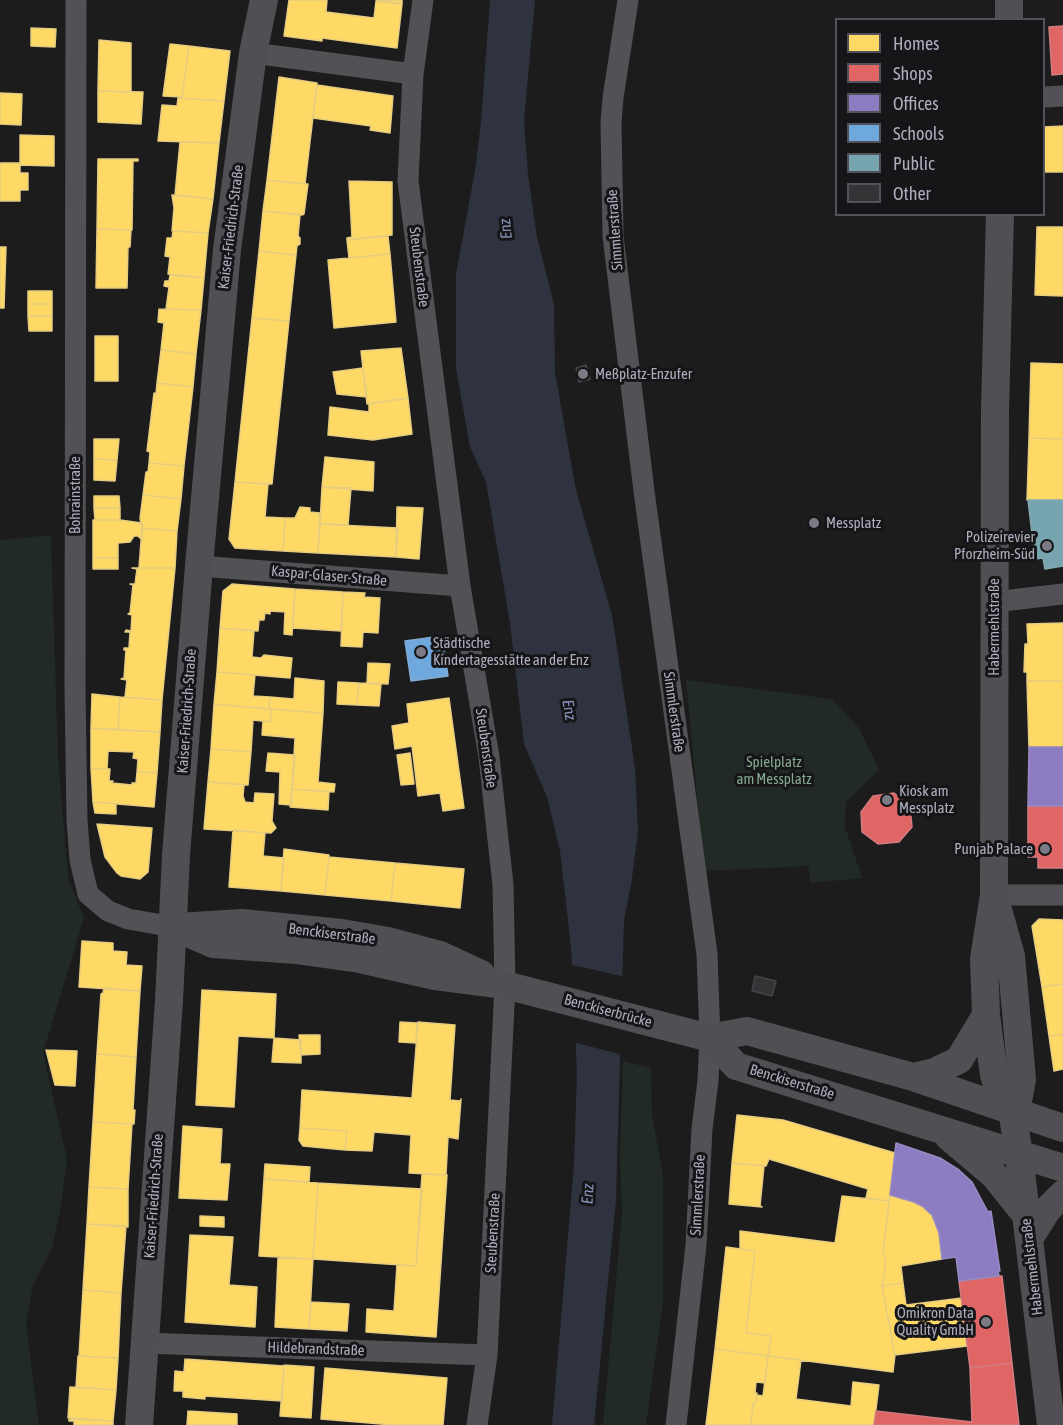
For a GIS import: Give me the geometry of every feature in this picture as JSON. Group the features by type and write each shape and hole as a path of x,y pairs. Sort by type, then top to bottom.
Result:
{"street":[{"name":"Bohrainstraße","path":"76,0 75,689 77,820 80,860 88,894 108,911 128,918 174,927"},
{"name":"Kaiser-Friedrich-Straße","path":"139,1425 174,927 176,855 199,566 227,250 253,53 264,0"},
{"name":"Steubenstraße","path":"423,0 413,74 408,181 460,586 489,758 503,885 518,988 487,1355 477,1425"},
{"name":"Simmlerstraße","path":"628,0 611,122 613,236 644,491 707,954 710,1038 702,1129 696,1245 676,1425"},
{"path":"1009,0 1009,18"},
{"path":"253,53 413,74"},
{"path":"1045,97 1063,96"},
{"name":"Habermehlstraße","path":"1000,216 996,324 994,896 984,959 986,1015 994,1075 1001,1096 1012,1109 1051,1425"},
{"name":"Kaspar-Glaser-Straße","path":"199,566 460,586"},
{"path":"994,602 1063,594"},
{"path":"994,896 1063,895"},
{"name":"Habermehlstraße","path":"994,896 1011,956 1022,1079 1019,1096 1012,1109"},
{"name":"Benckiserstraße","path":"174,927 242,923 342,933 377,939 440,954 518,988"},
{"name":"Benckiserbrücke","path":"518,988 710,1038"},
{"path":"913,1077 934,1072 958,1060 986,1015"},
{"path":"710,1038 747,1031 913,1077 1063,1128"},
{"name":"Benckiserstraße","path":"710,1038 736,1066 1063,1168"},
{"path":"938,1128 994,1175 1027,1227 1063,1194"},
{"name":"Hildebrandstraße","path":"144,1343 487,1355"}],"green space":[{"path":"51,535 58,757 68,877 84,918 43,1053 67,1159 61,1207 52,1248 33,1285 26,1324 39,1425 0,1425 0,540"},
{"name":"Spielplatz am Messplatz","path":"686,680 832,699 859,728 879,770 846,802 845,827 862,878 811,883 808,866 704,871"},
{"path":"623,1061 651,1068 652,1114 663,1174 663,1302 646,1425 603,1425 622,1213 620,1151"}],"water":[{"name":"Enz","path":"490,0 535,0 524,120 528,175 537,237 554,304 555,373 576,490 612,615 635,768 638,833 624,920 616,1200 594,1425 552,1425 574,1165 577,1072 571,947 560,851 547,797 524,744 510,623 486,482 470,447 456,368 456,274 475,171"}],"pier":[{"path":"569,964 625,977 623,1055 573,1042"}],"building: Homes":[{"path":"289,0 327,0 326,12 374,18 376,1 402,4 397,48 322,38 322,41 284,36"},
{"path":"376,0 402,0 402,4"},
{"path":"31,28 56,29 55,47 31,46"},
{"path":"99,40 131,43 131,92 98,91"},
{"path":"170,44 189,46 182,97 163,96"},
{"path":"189,46 230,51 224,101 178,98 182,97"},
{"path":"279,77 317,83 305,184 267,180"},
{"path":"317,85 393,96 390,133 370,130 371,126 313,118"},
{"path":"98,91 143,92 141,124 98,122"},
{"path":"0,93 22,94 21,125 0,124"},
{"path":"178,98 224,101 219,143 158,141 162,105 177,106"},
{"path":"1063,126 1063,172 1045,172 1045,127"},
{"path":"20,135 54,136 54,166 20,165"},
{"path":"180,142 219,143 213,199 175,195"},
{"path":"98,159 138,159 138,161 133,161 132,230 97,229"},
{"path":"0,163 20,163 20,173 28,173 28,190 20,190 20,201 0,201"},
{"path":"267,180 308,184 304,214 263,211"},
{"path":"349,181 392,182 392,235 347,240 352,237"},
{"path":"172,195 213,199 208,233 172,231 174,208"},
{"path":"263,211 300,215 298,236 300,244 297,246 296,255 259,251"},
{"path":"1037,227 1063,227 1063,296 1035,295"},
{"path":"97,229 131,230 130,247 128,247 127,288 96,288"},
{"path":"173,231 208,233 204,278 168,274 170,257 165,256 167,238 172,238"},
{"path":"388,236 390,254 349,258 347,240"},
{"path":"0,247 6,247 4,308 0,308"},
{"path":"259,251 296,255 289,321 252,318"},
{"path":"390,254 396,322 334,328 328,260"},
{"path":"170,275 204,278 201,310 166,309 169,287 164,286 165,281 169,281"},
{"path":"28,291 52,291 52,304 28,304"},
{"path":"28,304 52,304 52,316 28,316"},
{"path":"159,309 201,310 196,354 161,350 164,323 158,322"},
{"path":"28,316 52,316 52,331 29,331"},
{"path":"252,318 289,321 272,484 235,482"},
{"path":"95,336 118,336 118,381 95,381"},
{"path":"401,348 408,398 367,404 361,351"},
{"path":"161,350 196,354 193,387 157,383"},
{"path":"1031,363 1063,364 1063,439 1029,438"},
{"path":"363,368 367,397 337,394 333,372"},
{"path":"157,383 193,387 184,466 149,463 150,452 147,451"},
{"path":"408,398 412,434 373,440 328,435 330,407 369,412 369,404"},
{"path":"1029,438 1063,439 1063,500 1027,500"},
{"path":"94,439 119,439 117,460 94,459"},
{"path":"325,457 374,462 373,491 322,487"},
{"path":"94,459 117,460 115,481 94,480"},
{"path":"149,463 184,466 181,499 143,495"},
{"path":"235,482 268,484 265,517 285,518 283,551 235,548 229,539"},
{"path":"322,487 351,488 348,525 320,524"},
{"path":"143,495 181,499 177,531 142,528 140,518"},
{"path":"94,496 119,496 120,508 94,508"},
{"path":"300,507 310,508 310,512 320,513 318,553 283,551 285,518 295,518"},
{"path":"397,507 423,508 419,559 396,557"},
{"path":"94,508 120,508 120,520 95,520"},
{"path":"93,520 142,523 142,540 134,536 130,542 118,543 118,558 93,558"},
{"path":"320,524 398,528 396,557 318,553"},
{"path":"142,528 177,531 175,568 139,568"},
{"path":"93,558 118,558 118,569 93,569"},
{"path":"132,568 175,568 162,700 125,697 127,680 121,679 124,678 126,650 124,648 129,648 130,632 125,632 126,630 131,631 132,615 128,614 130,613 133,585 130,584 135,584 137,569"},
{"path":"232,584 295,589 292,635 284,634 285,612 265,613 264,620 259,620 258,631 220,628 223,591"},
{"path":"295,589 343,592 341,631 293,628"},
{"path":"343,592 365,593 364,597 380,598 378,633 363,632 362,647 341,646"},
{"path":"1063,623 1063,681 1027,681 1027,672 1024,672 1025,644 1028,644 1027,624"},
{"path":"220,628 254,631 252,657 261,658 264,655 292,658 290,678 217,672"},
{"path":"368,663 390,664 388,684 367,683"},
{"path":"217,672 255,675 253,696 270,697 269,709 214,704"},
{"path":"295,678 324,681 323,713 269,709 270,697 294,699"},
{"path":"1027,681 1063,681 1063,747 1029,747"},
{"path":"338,682 359,683 357,705 337,704"},
{"path":"359,683 381,684 379,706 357,705"},
{"path":"92,694 120,697 118,730 91,728"},
{"path":"120,697 162,700 160,732 118,730"},
{"path":"449,698 464,808 443,811 440,793 418,796 412,746 395,749 392,726 409,723 407,704"},
{"path":"214,704 271,709 270,722 253,720 251,752 211,749"},
{"path":"271,709 323,713 318,782 335,784 334,792 292,789 295,738 262,735 263,721 270,722"},
{"path":"91,728 160,732 157,773 137,772 138,759 133,758 134,752 108,751 107,769 91,768"},
{"path":"211,749 251,752 248,785 208,782"},
{"path":"268,753 295,755 291,805 279,804 280,772 266,771"},
{"path":"410,753 414,784 401,785 397,755"},
{"path":"91,768 110,769 109,781 132,785 136,783 137,772 157,773 154,807 93,802"},
{"path":"208,782 244,785 245,802 254,803 255,793 274,794 272,821 276,828 271,833 204,829"},
{"path":"292,789 329,792 328,810 290,807"},
{"path":"93,802 116,804 116,814 95,813"},
{"path":"97,824 152,828 148,872 140,879 121,876 117,873 105,857"},
{"path":"233,830 265,833 263,856 284,858 281,891 229,887"},
{"path":"284,849 329,855 325,895 281,891"},
{"path":"329,857 395,863 391,901 325,895"},
{"path":"395,863 464,869 460,908 391,901"},
{"path":"1039,919 1063,920 1063,984 1042,987 1032,926"},
{"path":"82,941 113,943 113,951 127,952 126,965 142,966 140,991 79,987"},
{"path":"1063,984 1063,1034 1049,1036 1042,987"},
{"path":"104,988 140,991 136,1057 97,1054 101,994"},
{"path":"202,990 276,994 274,1038 238,1036 234,1107 196,1105"},
{"path":"400,1022 417,1023 416,1043 399,1042"},
{"path":"418,1022 455,1025 450,1100 460,1101 461,1099 458,1139 448,1137 447,1175 409,1173 411,1135 374,1132 372,1151 345,1150 347,1131 300,1128 302,1090 412,1098"},
{"path":"1063,1034 1063,1069 1054,1071 1049,1036"},
{"path":"299,1035 320,1035 320,1054 301,1055"},
{"path":"274,1038 301,1040 301,1063 272,1062"},
{"path":"46,1050 77,1051 75,1086 55,1085"},
{"path":"97,1054 136,1057 134,1124 93,1122"},
{"path":"737,1115 783,1120 895,1153 889,1201 866,1198 868,1189 769,1159 766,1166 732,1163"},
{"path":"93,1122 132,1124 128,1189 89,1187"},
{"path":"183,1126 222,1129 220,1164 230,1164 227,1200 179,1198"},
{"path":"300,1128 347,1131 345,1150 303,1146 299,1140"},
{"path":"732,1163 764,1166 760,1206 762,1207 729,1204"},
{"path":"265,1164 310,1167 309,1182 264,1179"},
{"path":"422,1174 447,1175 436,1337 366,1332 367,1309 394,1311 397,1265 416,1266"},
{"path":"264,1179 318,1183 313,1259 259,1256"},
{"path":"318,1183 422,1189 416,1266 313,1259"},
{"path":"89,1187 128,1189 128,1227 87,1224"},
{"path":"890,1195 914,1202 932,1215 939,1233 942,1259 901,1266 903,1283 882,1286 886,1261 883,1253"},
{"path":"842,1196 889,1201 883,1253 886,1261 882,1286 895,1355 893,1372 768,1356 771,1336 746,1333 755,1251 740,1249 740,1231 835,1243"},
{"path":"200,1216 224,1217 224,1227 200,1226"},
{"path":"87,1224 126,1226 121,1293 83,1290"},
{"path":"190,1235 233,1237 229,1285 257,1287 255,1327 185,1322"},
{"path":"726,1247 755,1251 746,1333 771,1336 768,1356 715,1349"},
{"path":"278,1258 313,1259 309,1329 275,1327"},
{"path":"903,1283 906,1305 962,1298 967,1346 895,1355 882,1286"},
{"path":"83,1290 121,1293 118,1358 79,1356"},
{"path":"311,1302 349,1304 347,1331 309,1329"},
{"path":"715,1349 768,1356 765,1383 756,1382 756,1403 753,1403 751,1425 706,1425"},
{"path":"78,1356 118,1358 116,1390 76,1387"},
{"path":"768,1356 801,1360 796,1399 851,1406 853,1382 879,1385 874,1425 751,1425 753,1403 756,1403 757,1395 763,1396"},
{"path":"185,1359 284,1366 282,1401 205,1396 205,1399 183,1397 183,1391 174,1391 175,1371 184,1372"},
{"path":"284,1365 314,1367 311,1418 280,1416"},
{"path":"325,1368 447,1378 443,1425 393,1425 321,1419"},
{"path":"70,1387 116,1390 113,1421 68,1418"},
{"path":"188,1411 237,1414 237,1425 187,1425"},
{"path":"69,1419 113,1421 113,1425 74,1425 74,1421 69,1421"}],"building: Shops":[{"path":"1063,26 1063,74 1052,75 1049,27"},
{"path":"894,793 910,806 912,827 899,842 878,844 862,832 861,812 873,796"},
{"path":"1028,806 1063,806 1063,868 1038,868 1038,857 1028,857"},
{"name":"Omikron Data Quality GmbH","path":"1002,1276 1012,1363 970,1368 959,1281"},
{"path":"1012,1363 1019,1425 874,1425 876,1411 972,1422 970,1368"}],"building: Offices":[{"path":"1029,747 1063,747 1063,806 1028,806"},
{"path":"896,1143 940,1158 972,1182 988,1212 991,1211 999,1276 959,1281 956,1257 942,1259 939,1233 932,1215 914,1202 890,1195"}],"building: Schools":[{"path":"442,636 448,676 411,681 405,641"}],"building: Public":[{"path":"1028,500 1063,500 1063,566 1045,569 1043,558 1035,559"}],"building: Other":[{"name":"Meßplatz-Enzufer","path":"586,365 590,379 579,382 576,368"},
{"path":"755,976 776,981 772,996 752,991"}],"place":[{"name":"Meßplatz-Enzufer","path":"583,374"},
{"name":"Messplatz","path":"814,523"},
{"name":"Polizeirevier Pforzheim-Süd","path":"1047,546"},
{"name":"Städtische Kindertagesstätte an der Enz","path":"421,652"},
{"name":"Kiosk am Messplatz","path":"887,800"},
{"name":"Punjab Palace","path":"1045,849"},
{"name":"Omikron Data Quality GmbH","path":"986,1322"}]}
